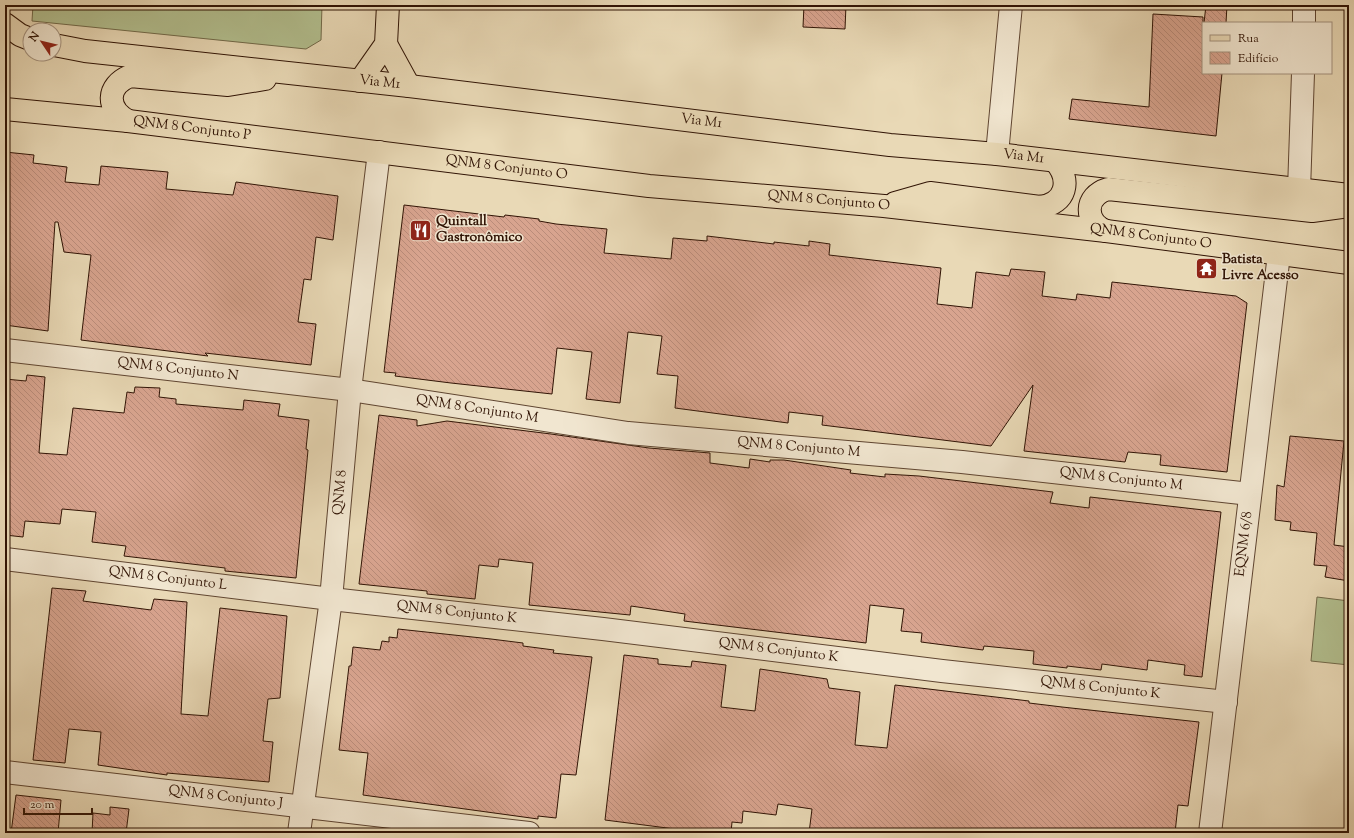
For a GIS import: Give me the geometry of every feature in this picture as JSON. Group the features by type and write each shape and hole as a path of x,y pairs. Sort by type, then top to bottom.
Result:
{"main road":[{"path":"388,5 386,44 409,86"},
{"path":"5,24 22,36"},
{"path":"360,81 386,44"},
{"name":"Via M1","path":"62,47 85,51 409,86 890,145 997,154 1349,196"},
{"path":"128,121 120,116 112,102 112,93 116,85 122,79 130,76 228,85 289,74"},
{"name":"QNM 8 Conjunto P","path":"5,109 128,121 378,152"},
{"name":"QNM 8 Conjunto O","path":"378,152 649,186 884,206 1106,231 1349,263"},
{"path":"884,206 930,193 1040,207 1047,206 1060,198 1065,183 1062,171 1055,161"},
{"path":"1106,231 1093,223 1089,208 1096,195 1108,189 1312,211 1349,206"}],"street":[{"path":"997,154 1011,5"},
{"path":"1304,5 1304,22"},
{"path":"1299,190 1303,74"},
{"name":"QNM 8","path":"299,833 331,599 350,390 378,152"},
{"name":"EQNM 6/8","path":"1210,833 1279,254"},
{"name":"QNM 8 Conjunto N","path":"5,350 350,390"},
{"name":"QNM 8 Conjunto M","path":"350,390 628,432 962,462 1250,494"},
{"name":"QNM 8 Conjunto L","path":"5,559 331,599"},
{"name":"QNM 8 Conjunto K","path":"331,599 602,629 942,672 1226,702"},
{"name":"QNM 8 Conjunto J","path":"5,772 530,833"}],"green space":[{"path":"33,5 322,5 321,40 306,49 62,24 62,22 32,21"},
{"path":"1317,597 1349,601 1349,665 1311,661"}],"building":[{"path":"804,5 846,5 845,29 803,27"},
{"path":"1206,5 1227,5 1226,22 1204,22"},
{"path":"1153,14 1203,17 1202,74 1222,74 1216,136 1069,119 1072,99 1149,107"},
{"path":"5,152 34,155 33,163 67,167 65,182 99,185 101,166 168,172 166,189 233,195 236,182 338,196 333,240 316,237 311,280 304,279 298,322 316,324 311,365 205,353 208,356 81,340 91,255 64,252 58,222 55,222 48,331 5,325"},
{"path":"404,205 504,217 505,215 539,219 539,221 556,224 607,229 604,253 671,259 673,238 707,241 707,236 774,244 774,242 809,246 809,241 830,244 829,255 941,268 937,304 972,308 976,272 1009,276 1011,269 1045,272 1042,296 1076,300 1077,294 1110,298 1112,282 1236,296 1247,303 1227,472 1160,465 1161,455 1128,452 1125,462 1024,451 1033,385 991,446 822,425 823,416 789,412 788,423 675,408 678,376 657,374 662,336 628,332 620,403 586,399 592,352 557,348 552,394 395,376 396,373 384,372"},
{"path":"27,375 45,377 39,453 67,455 73,408 124,413 127,392 134,393 135,387 160,388 159,397 176,399 176,404 243,410 244,400 280,404 278,416 309,420 306,449 308,450 296,578 225,571 225,568 124,556 126,546 92,542 96,512 62,509 60,524 25,521 23,537 5,535 5,379 26,381"},
{"path":"379,415 417,420 417,426 447,421 649,448 710,453 710,463 749,468 750,459 770,462 770,460 784,460 851,470 850,473 885,477 885,474 919,476 1053,492 1050,503 1089,508 1090,497 1221,512 1202,677 1184,675 1185,665 1148,660 1147,670 1102,664 1101,670 1067,666 1067,668 1033,664 1034,651 984,646 983,650 921,642 922,633 901,631 904,609 870,605 866,643 684,621 685,614 631,606 630,615 529,605 533,563 499,559 498,567 479,565 475,599 427,594 427,591 359,584"},
{"path":"1290,436 1344,441 1334,545 1349,547 1349,581 1325,577 1327,566 1314,565 1317,533 1290,530 1291,522 1275,520 1277,485 1284,487"},
{"path":"52,588 86,591 83,601 151,610 154,599 187,602 181,714 208,716 220,608 287,616 280,698 268,699 263,741 273,742 269,782 167,773 167,775 98,765 101,732 69,729 65,763 33,760"},
{"path":"398,629 523,643 523,646 554,650 553,653 592,657 576,775 561,774 556,818 538,816 538,819 363,795 368,753 339,750 349,666 351,666 353,647 380,650 382,641 389,642 389,637 397,638"},
{"path":"624,655 658,659 658,664 691,667 692,661 726,665 721,707 755,711 760,669 827,679 829,688 860,692 855,745 887,748 895,685 1029,701 1029,703 1199,722 1188,806 1178,805 1175,833 999,833 976,830 976,833 809,833 812,809 778,804 776,815 743,811 742,823 732,822 731,833 706,833 605,820"},
{"path":"16,795 61,800 58,833 11,833"},
{"path":"110,807 129,809 126,833 92,833 93,813 110,815"}],"place":[{"name":"Quintall Gastronômico","path":"420,230"},
{"name":"Batista Livre Acesso","path":"1206,268"}]}
